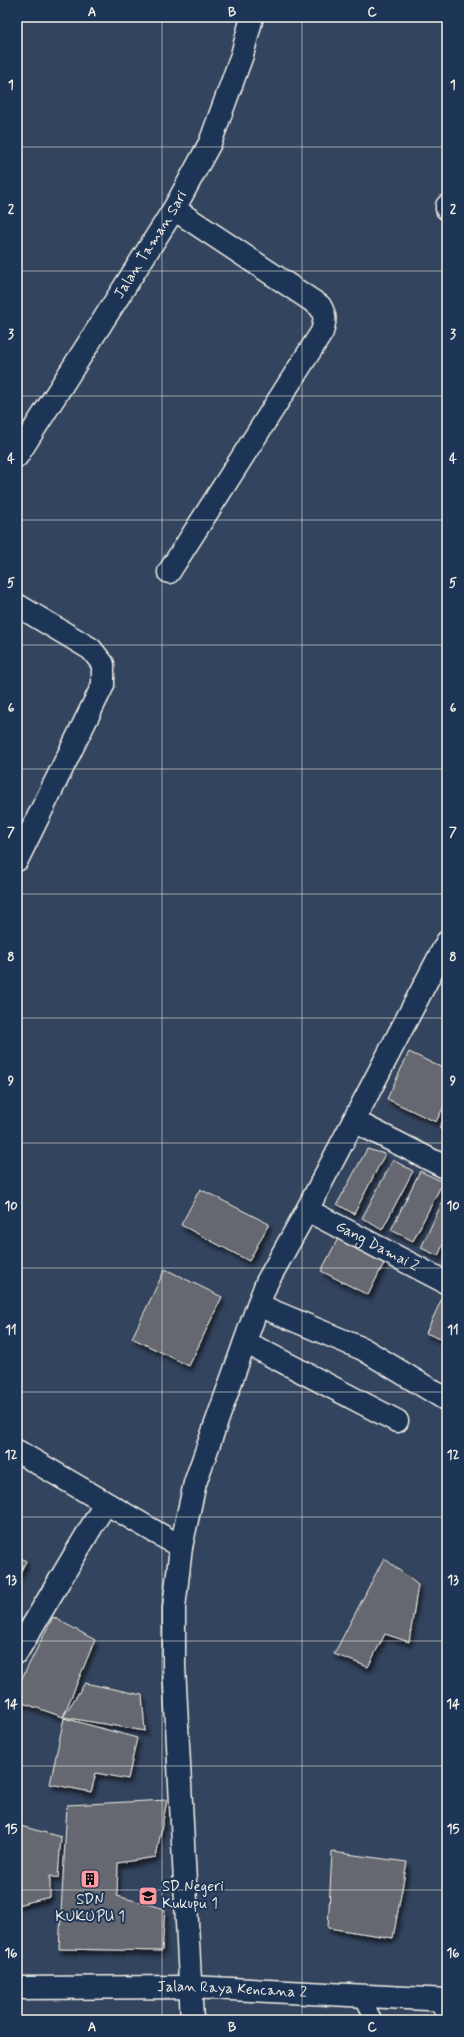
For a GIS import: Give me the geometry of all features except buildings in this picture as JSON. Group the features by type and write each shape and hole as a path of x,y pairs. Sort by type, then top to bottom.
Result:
{"street":[{"name":"Jalan Taman Sari","path":"20,444 174,209 210,143 242,55 252,17"},
{"path":"169,572 322,332 325,322 325,314 320,306 174,209"},
{"path":"17,605 92,649 103,664 103,685 17,860"},
{"path":"192,2020 192,1987 174,1666 174,1608 181,1547 195,1483 267,1282 308,1210 447,942"},
{"path":"354,1122 447,1168"},
{"name":"Gang Damai 2","path":"308,1210 447,1283"},
{"path":"258,1305 362,1349 447,1400"},
{"path":"245,1342 396,1421"},
{"path":"17,1451 105,1504 181,1547"},
{"path":"17,1652 105,1504"},
{"name":"Jalan Raya Kencana 2","path":"17,1988 192,1987 441,1999"}],"lane":[{"path":"361,1995 374,2020"},
{"path":"441,1999 447,2020"}],"place":[{"name":"SDN KUKUPU 1","path":"90,1879"},
{"name":"SD Negeri Kukupu 1","path":"148,1896"}]}
